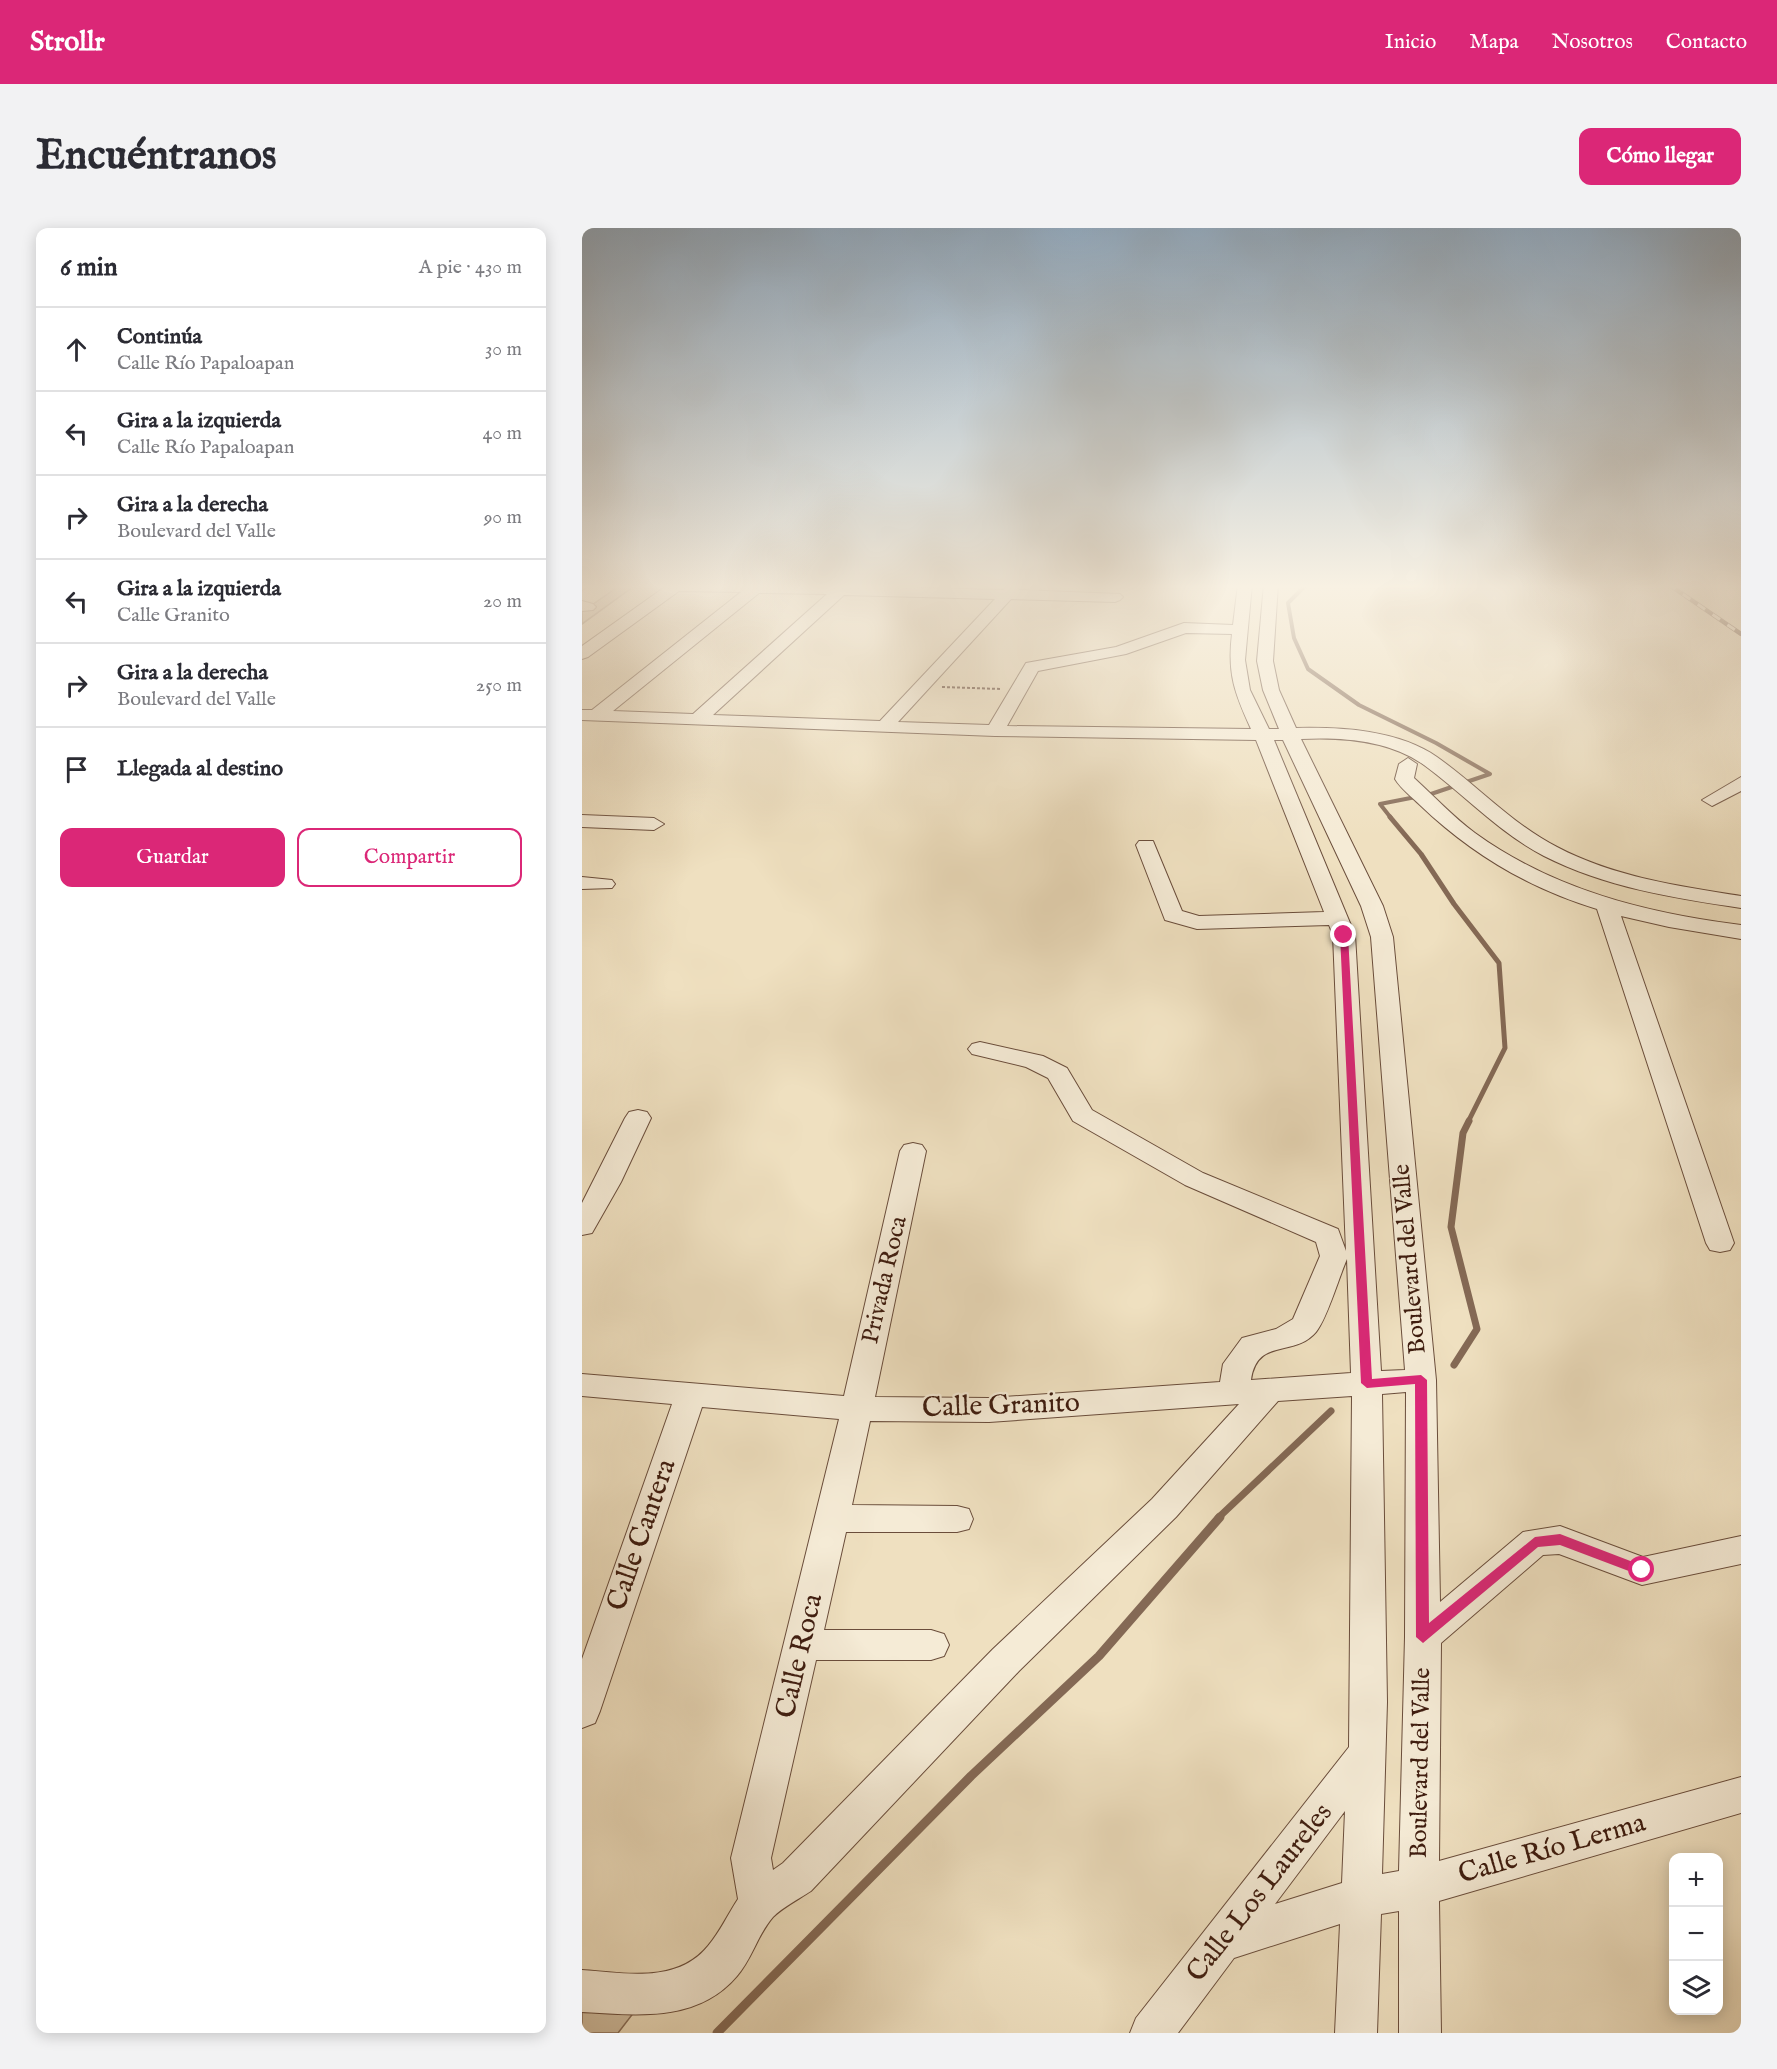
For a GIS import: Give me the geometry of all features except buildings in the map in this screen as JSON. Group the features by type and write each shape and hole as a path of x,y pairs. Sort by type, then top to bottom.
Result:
{"street":[{"path":"590,715 651,668"},
{"path":"699,718 754,668"},
{"path":"885,726 938,668"},
{"path":"995,731 1031,668"},
{"name":"Boulevard del Valle","path":"1238,668 1242,690 1279,739 1372,906 1382,937 1421,1380 1423,1637 1419,1887 1420,2033"},
{"name":"Boulevard del Valle","path":"1266,668 1279,739 1344,935 1367,1383 1367,1752 1359,1898 1356,2033"},
{"path":"590,715 995,731 1279,739 1353,748 1418,762 1462,765 1533,827 1583,856 1639,876 1715,892 1741,894"},
{"path":"1418,762 1549,851 1607,876 1684,894 1741,902"},
{"path":"1418,762 1404,779 1468,837 1527,875 1607,907 1694,927 1741,932"},
{"path":"1418,762 1531,857 1616,887 1680,904 1741,912"},
{"path":"1712,800 1741,783"},
{"path":"582,821 654,824"},
{"path":"1146,845 1173,915 1197,923 1338,918"},
{"path":"582,884 605,884"},
{"path":"1607,907 1720,1243"},
{"path":"980,1049 1035,1061 1058,1073 1082,1115 1194,1179 1328,1236 1334,1256 1305,1326 1285,1337 1252,1346 1238,1364 1234,1392"},
{"path":"582,1226 608,1182 638,1118"},
{"name":"Privada Roca","path":"856,1409 913,1151"},
{"name":"Calle Granito","path":"582,1385 856,1409 989,1410 1421,1380"},
{"path":"582,1991 647,1995 688,1989 722,1962 759,1903 797,1877 1006,1660 1164,1508 1270,1390"},
{"name":"Calle Cantera","path":"582,1710 691,1395"},
{"name":"Calle Roca","path":"759,1903 751,1858 833,1518 856,1409"},
{"path":"833,1518 957,1519"},
{"path":"1423,1637 1535,1542 1560,1540 1642,1570 1741,1550"},
{"path":"803,1645 931,1646"},
{"name":"Calle Los Laureles","path":"1151,2033 1224,1941 1367,1752"},
{"name":"Calle Río Lerma","path":"1224,1941 1359,1898 1419,1887 1741,1795"}],"path":[{"path":"920,687 1017,690"}],"shaded area":[{"path":"582,2006 638,2007 618,2033 582,2033"}],"waterway":[{"path":"1308,668 1359,705 1436,743 1490,774 1431,794 1380,804 1391,818"},
{"path":"1390,817 1421,854 1454,904 1499,963 1505,1048 1468,1122"},
{"path":"1454,1365 1477,1329 1451,1227 1463,1133 1469,1121"},
{"path":"1218,1518 1331,1411"},
{"path":"717,2033 971,1776 1099,1656 1220,1517"}],"route":[{"path":"1344,935 1367,1383 1421,1380 1423,1637 1535,1542 1560,1540 1642,1570"}]}
